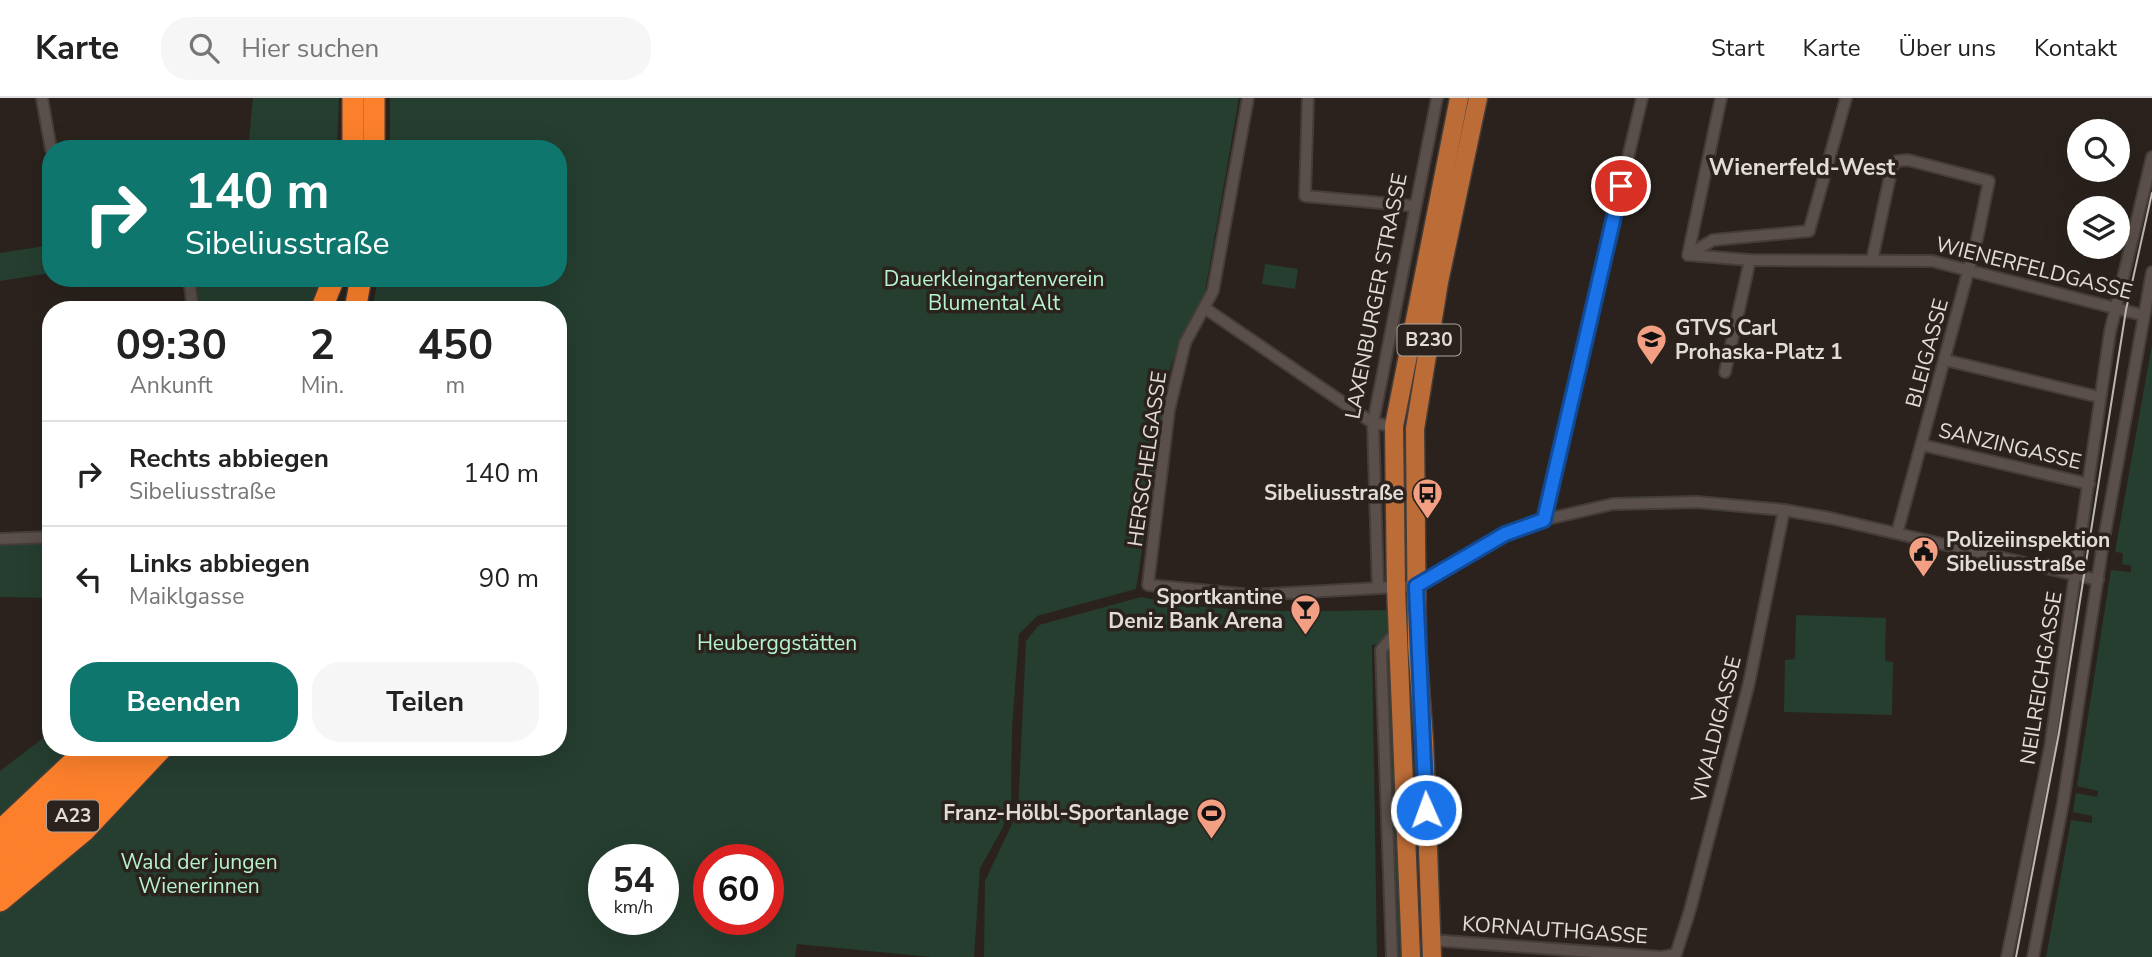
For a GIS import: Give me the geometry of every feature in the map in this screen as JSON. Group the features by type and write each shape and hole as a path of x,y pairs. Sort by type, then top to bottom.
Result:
{"highway":[{"path":"353,98 353,140"},
{"path":"374,98 374,140"},
{"path":"0,831 79,756"},
{"name":"A23","path":"0,853 69,793 104,756"},
{"name":"A23","path":"0,877 84,806 131,756"},
{"path":"0,901 84,831 155,756"}],"main road":[{"name":"LAXENBURGER STRASSE","path":"1411,957 1396,588 1394,426 1459,98"},
{"name":"B230","path":"1432,949 1416,586 1415,429 1439,282 1478,98"}],"street":[{"path":"42,98 49,140"},
{"name":"HERSCHELGASSE","path":"1248,98 1213,291 1206,309 1185,343 1169,411 1149,585 1252,595 1378,588"},
{"path":"1308,98 1305,197 1415,206"},
{"name":"LAXENBURGER STRASSE","path":"1378,588 1373,423 1437,98"},
{"path":"1544,520 1642,98"},
{"path":"1688,255 1721,98"},
{"path":"1688,255 1713,240 1809,231 1846,98"},
{"name":"NEILREICHGASSE","path":"2007,957 2017,923 2050,748 2089,484 2099,397 2115,306 2152,157"},
{"name":"BLEIGASSE","path":"1872,260 1892,167 1897,161 1908,160 1989,181 1969,269 1897,533"},
{"name":"WIENERFELDGASSE","path":"1688,255 1750,260 1913,259 1969,269 2142,315"},
{"path":"1724,372 1750,260"},
{"name":"NEILREICHGASSE","path":"2033,957 2063,803 2098,580 2137,361 2142,315 2152,272"},
{"path":"1206,309 1373,423 1394,426"},
{"path":"1945,360 2099,397"},
{"name":"SANZINGASSE","path":"1922,445 2089,484"},
{"path":"1378,588 1416,586 1505,534 1544,520 1613,504 1697,502 1784,510 1897,533 2098,580"},
{"name":"VIVALDIGASSE","path":"1676,954 1749,683 1784,510"},
{"path":"0,539 42,537"},
{"path":"1392,957 1381,650 1399,629"},
{"name":"KORNAUTHGASSE","path":"1432,949 1662,957 1676,954"}],"green space":[{"path":"253,98 339,98 337,140 249,140"},
{"path":"390,98 1239,98 1205,292 1181,337 1169,372 1136,589 1037,616 1019,634 1012,728 1011,805 1002,829 980,868 974,957 931,957 797,944 795,957 0,957 0,909 101,825 165,756 567,756 567,301 374,301 376,287 567,287 567,140 390,140"},
{"path":"42,246 42,274 0,281 0,253"},
{"path":"1265,264 1298,269 1295,289 1262,284"},
{"path":"197,287 319,287 315,301 199,301"},
{"path":"2152,344 2152,957 2046,957 2071,820 2092,823 2092,816 2073,812 2076,793 2097,797 2098,791 2077,786 2111,570 2131,572 2131,566 2122,564 2123,553 2115,552"},
{"path":"42,544 42,598 0,597 0,546"},
{"name":"Franz-Hölbl-Sportanlage","path":"1141,597 1234,609 1391,610 1392,627 1379,644 1372,645 1377,957 984,957 985,881 1018,811 1026,641 1039,625"},
{"path":"1796,615 1886,618 1885,661 1893,662 1892,715 1784,712 1785,660 1795,659"},
{"path":"1391,651 1404,957 1397,957 1387,653"},
{"path":"42,739 42,756 70,756 0,822 0,771"}],"tram line":[{"path":"2016,957 2059,733 2126,310 2152,193"}],"place":[{"name":"GTVS Carl Prohaska-Platz 1","path":"1652,367"},
{"name":"Sibeliusstraße","path":"1427,520"},
{"name":"Polizeiinspektion Sibeliusstraße","path":"1923,579"},
{"name":"Sportkantine Deniz Bank Arena","path":"1306,636"},
{"name":"Franz-Hölbl-Sportanlage","path":"1212,840"}],"district":[{"name":"Wienerfeld-West","path":"1802,167"}],"route":[{"path":"1426,810 1416,586 1505,534 1544,520 1621,186"}],"park label":[{"name":"Dauerkleingartenverein Blumental Alt","path":"994,291"},
{"name":"Heuberggstätten","path":"777,643"},
{"name":"Wald der jungen Wienerinnen","path":"199,874"}]}
